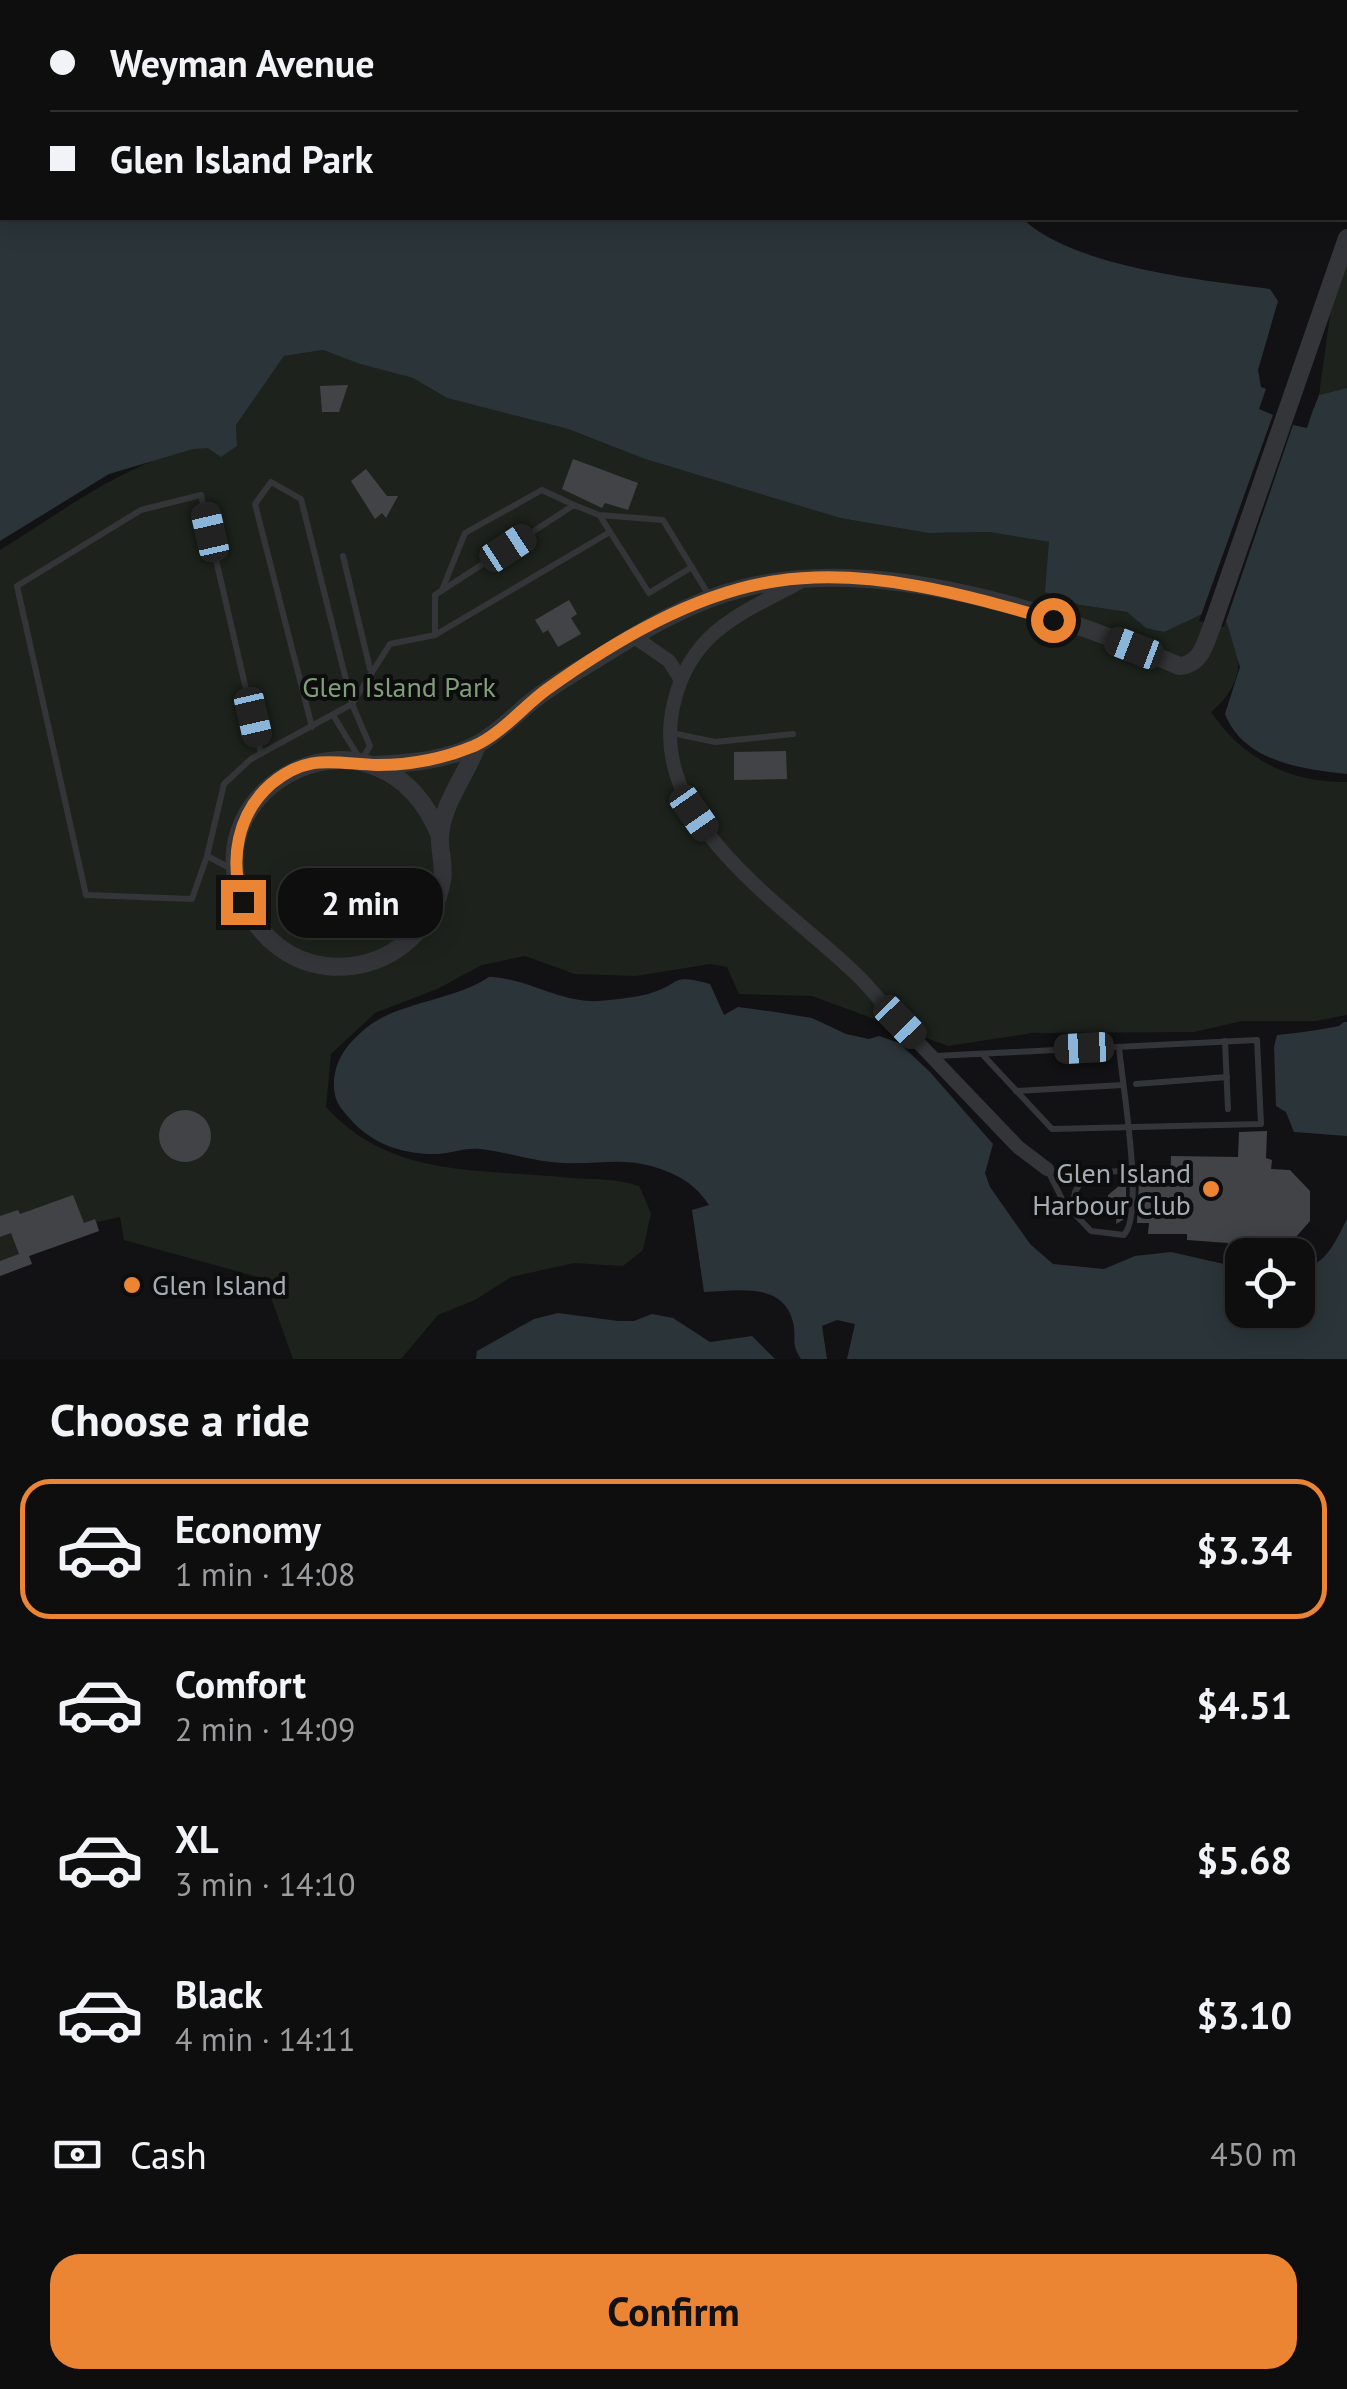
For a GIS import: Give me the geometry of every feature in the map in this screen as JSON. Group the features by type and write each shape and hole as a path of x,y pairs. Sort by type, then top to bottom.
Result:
{"street":[{"path":"368,757 412,789 431,814 440,836 442,884 427,920 403,946 360,966 322,966 282,950 252,920 236,872 238,841 246,818 272,783 316,762 368,757 418,762 477,745 548,689 633,636 710,598 781,580 873,581 986,601 1111,639 1179,666 1198,659 1290,400 1340,278 1347,238"},
{"path":"805,580 751,608 699,650 681,680 672,713 669,733 676,777 706,831 764,892 857,975 1018,1146 1047,1170"},
{"path":"633,636 659,653 681,680"},
{"path":"440,836 477,745"}],"lane":[{"path":"312,727 255,504 271,482 300,500 368,757"},
{"path":"442,591 465,533 542,490 599,515 663,520 710,598"},
{"path":"261,754 201,496 142,510 17,586 86,895 192,899 224,784 261,754 352,704 390,644 435,634 610,532"},
{"path":"435,634 435,596 574,505"},
{"path":"599,515 649,593 692,567"},
{"path":"343,556 370,671"},
{"path":"672,713 690,734"},
{"path":"333,715 368,757"},
{"path":"669,733 690,734 714,742 794,734"},
{"path":"207,856 236,872"},
{"path":"932,1057 982,1054 1225,1041 1257,1040 1261,1124 1052,1129 982,1054"},
{"path":"1225,1041 1228,1109"},
{"path":"1047,1170 1072,1212 1091,1231 1124,1235 1132,1227 1132,1170 1119,1047"},
{"path":"1136,1084 1228,1077"},
{"path":"1016,1091 1122,1085"},
{"path":"1047,1170 1086,1174 1132,1170"},
{"path":"1072,1212 1075,1192 1086,1174"}],"green space":[{"path":"1347,249 1347,388 1319,395 1334,287"},
{"name":"Glen Island Park","path":"323,350 413,378 447,398 568,429 645,459 840,518 928,533 990,532 1049,542 1080,605 1127,612 1146,628 1202,614 1227,623 1237,648 1238,671 1229,692 1211,712 1238,743 1270,765 1306,778 1347,782 1347,1015 1315,1021 1242,1021 1194,1032 1032,1033 948,1046 812,996 739,994 727,967 710,964 636,976 575,974 525,956 482,965 437,989 375,1013 331,1054 326,1107 352,1131 409,1159 472,1170 613,1180 639,1186 651,1213 643,1250 623,1266 574,1263 511,1277 475,1300 438,1315 401,1359 293,1359 269,1292 258,1277 124,1240 120,1217 97,1222 99,1231 29,1256 32,1264 0,1276 0,550 141,466 191,449 237,446 236,425 284,356"}],"shaded area":[{"path":"0,220 1025,220 1044,235 1104,260 1174,276 1270,289 1278,301 1258,370 1261,387 1314,408 1319,395 1347,388 1347,774 1276,760 1246,743 1234,730 1225,714 1240,667 1227,623 1202,614 1164,632 1146,628 1127,612 1080,605 1045,592 1049,542 989,532 928,533 840,518 645,459 568,429 447,398 413,378 323,350 284,356 236,425 237,446 221,457 208,448 193,449 109,474 0,541"},
{"path":"489,977 594,1001 646,995 688,979 710,984 724,1015 738,1007 775,1012 812,1018 846,1034 869,1039 879,1036 899,1043 993,1144 985,1173 990,1187 1030,1244 1053,1264 1104,1269 1135,1256 1171,1252 1224,1264 1225,1328 1315,1328 1315,1264 1334,1244 1347,1219 1347,1359 847,1359 855,1324 837,1320 822,1326 827,1359 801,1359 793,1322 779,1300 756,1291 704,1292 692,1210 709,1205 697,1190 675,1175 637,1163 552,1162 480,1149 411,1152 379,1142 345,1113 336,1098 334,1078 343,1052 355,1038 383,1017"},
{"path":"1344,1022 1347,1136 1294,1132 1286,1112 1276,1106 1277,1035"},
{"path":"558,1313 618,1321 634,1321 652,1314 673,1318 710,1342 752,1336 775,1359 476,1359 477,1351 534,1319"}],"pier":[{"path":"1267,386 1311,402 1320,389 1307,428 1293,425 1224,627 1199,621 1273,415 1259,409"}],"building":[{"path":"348,385 339,412 322,412 320,386"},
{"path":"573,459 638,483 628,510 605,503 602,508 562,489"},
{"path":"366,469 387,496 398,496 386,518 382,513 375,519 351,481"},
{"path":"569,600 577,614 571,618 581,634 558,647 548,630 543,633 535,620"},
{"path":"786,751 787,779 734,780 734,752"},
{"path":"185,1110 203,1118 211,1136 203,1154 185,1162 167,1154 159,1136 167,1118"},
{"name":"Glen Island Harbour Club","path":"1267,1131 1266,1158 1272,1160 1271,1169 1290,1170 1310,1191 1310,1221 1295,1238 1225,1238 1225,1243 1187,1240 1187,1234 1148,1234 1149,1223 1137,1223 1139,1181 1170,1182 1171,1156 1238,1157 1239,1132"},
{"path":"1119,1181 1126,1181 1126,1201 1123,1220 1116,1224 1117,1212 1108,1205 1108,1195 1119,1186"},
{"path":"73,1195 84,1223 95,1219 99,1231 29,1256 32,1264 0,1276 0,1261 19,1254 11,1233 0,1237 0,1216 18,1210 20,1214"}],"place":[{"name":"Glen Island Harbour Club","path":"1211,1189"},
{"name":"Glen Island","path":"132,1285"}],"route":[{"path":"243,902 236,872 241,830 259,796 287,773 330,760 374,765 418,762 477,745 548,689 646,628 710,598 781,580 873,581 933,589 1053,620"}]}
